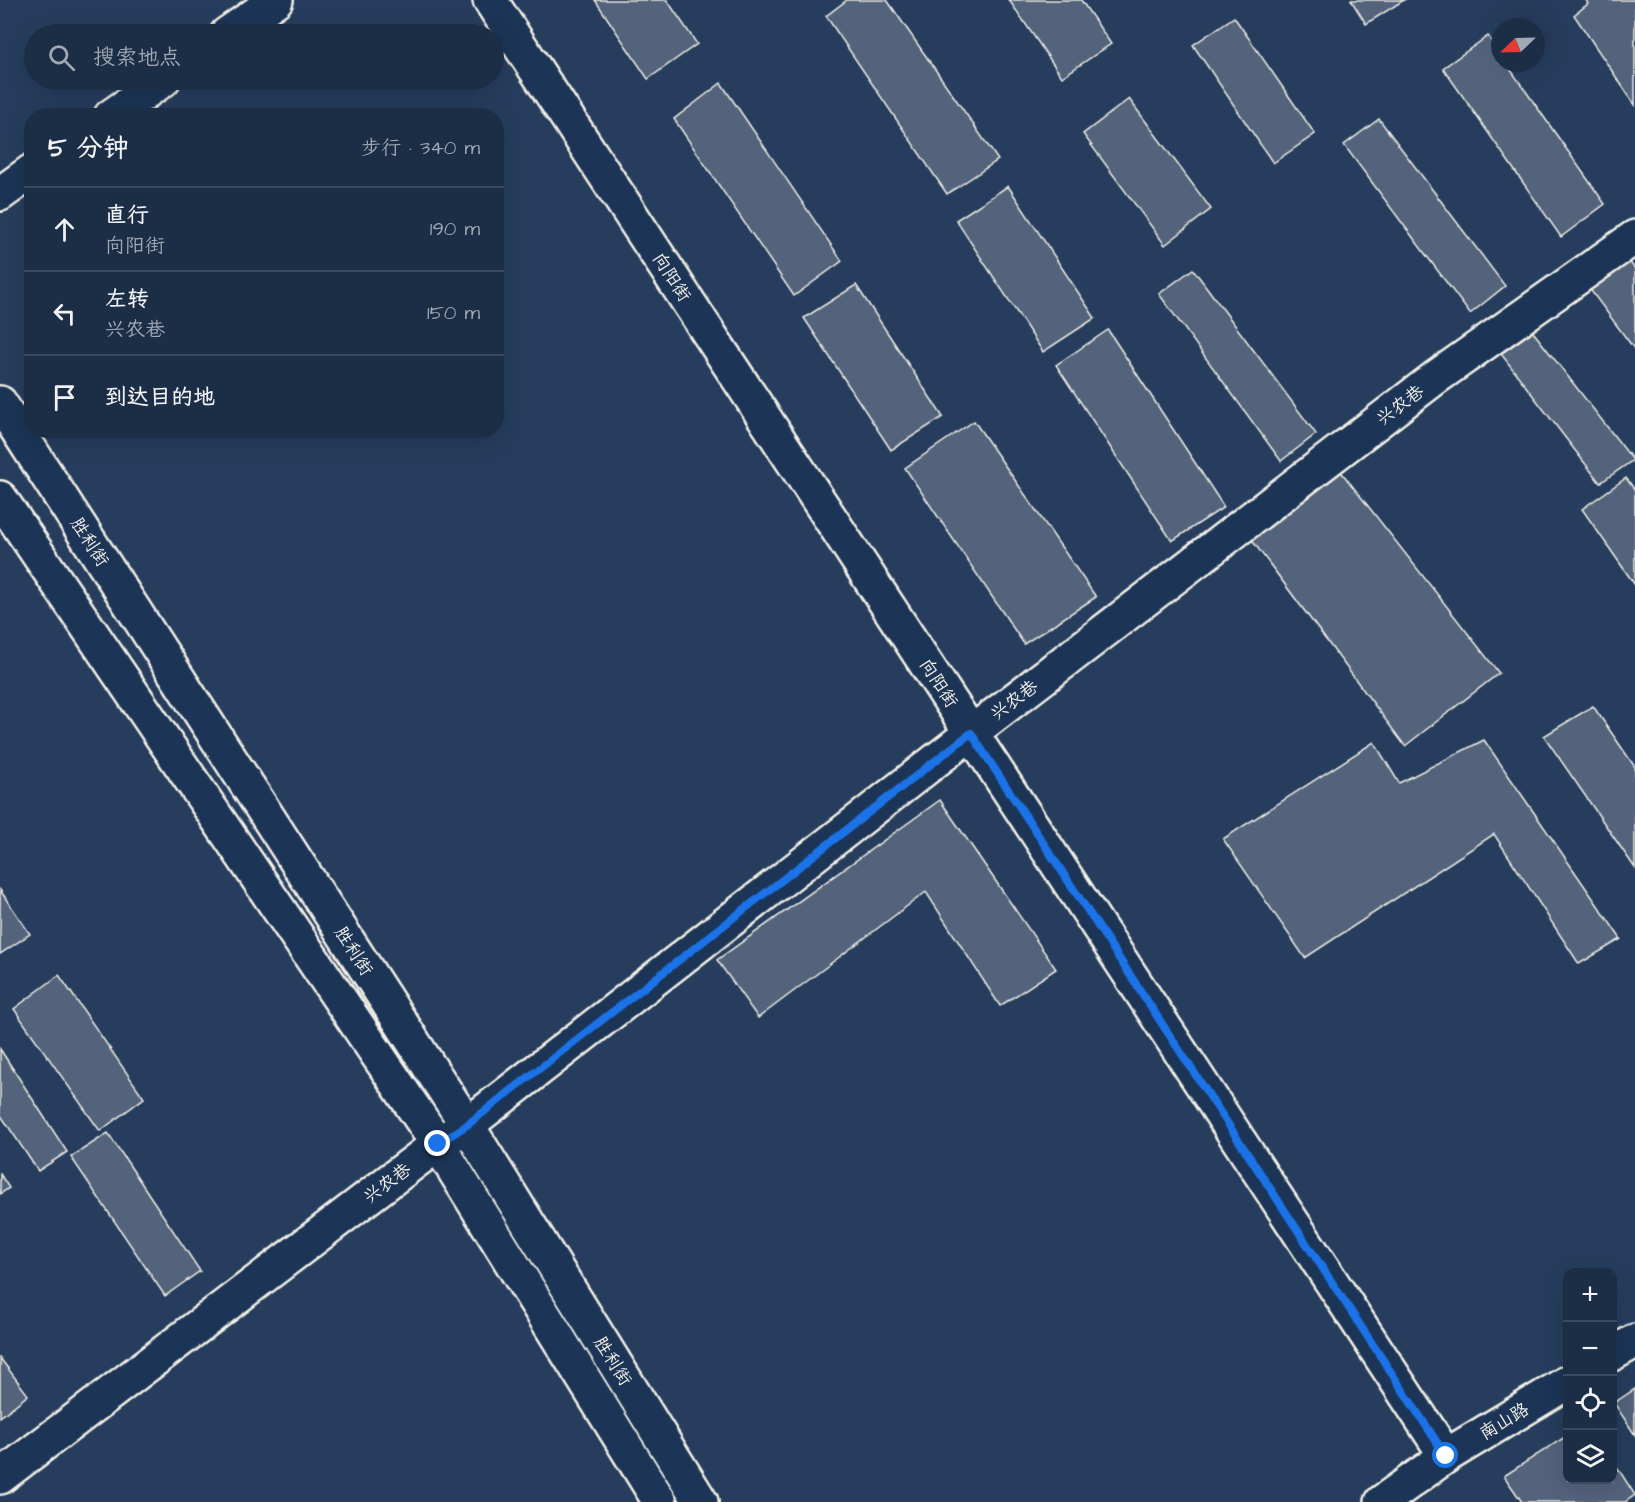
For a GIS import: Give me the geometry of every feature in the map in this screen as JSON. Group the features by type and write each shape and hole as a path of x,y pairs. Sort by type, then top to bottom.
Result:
{"street":[{"path":"241,24 276,0"},
{"name":"向阳街","path":"490,0 1446,1456"},
{"path":"123,108 149,90"},
{"path":"0,194 24,177"},
{"name":"兴农巷","path":"0,1477 438,1144 467,1125 971,733 1435,378 1635,237"},
{"name":"胜利街","path":"0,403 467,1125 701,1502"},
{"name":"胜利街","path":"0,498 438,1144 660,1502"},
{"path":"1617,1351 1635,1341"},
{"name":"南山路","path":"1382,1502 1446,1456 1563,1385"}],"building":[{"path":"595,0 667,0 697,44 648,79"},
{"path":"847,0 887,0 998,160 947,194 826,16"},
{"path":"1009,0 1081,0 1111,44 1062,77"},
{"path":"1351,0 1404,0 1366,24"},
{"path":"1586,0 1635,0 1635,105 1574,15 1588,4"},
{"path":"1234,17 1315,134 1273,163 1193,45"},
{"path":"1488,36 1491,40 1491,72 1512,72 1605,204 1561,237 1443,68"},
{"path":"721,83 842,261 794,296 674,119"},
{"path":"1129,99 1211,209 1165,245 1083,134"},
{"path":"1379,119 1505,286 1470,314 1344,145"},
{"path":"1008,186 1095,318 1043,352 956,220"},
{"path":"1619,248 1635,269 1635,350 1580,276"},
{"path":"1193,269 1316,434 1281,461 1159,294"},
{"path":"856,285 943,417 891,450 804,318"},
{"path":"1527,324 1633,460 1600,483 1495,346"},
{"path":"1108,330 1224,507 1172,541 1056,365"},
{"path":"974,421 1096,597 1024,644 905,468"},
{"path":"1339,469 1499,673 1405,746 1251,539"},
{"path":"1626,478 1635,490 1635,585 1582,509"},
{"path":"1593,706 1635,767 1635,868 1544,736"},
{"path":"1484,740 1621,939 1579,964 1494,834 1305,958 1223,839 1374,742 1399,783"},
{"path":"940,800 1056,969 1000,1006 926,892 758,1018 717,960"},
{"path":"0,890 30,934 0,954"},
{"path":"59,975 144,1098 100,1131 14,1009"},
{"path":"0,1049 67,1152 38,1171 0,1114"},
{"path":"108,1133 200,1271 165,1296 71,1157"},
{"path":"0,1174 9,1188 0,1194"},
{"path":"0,1358 28,1395 0,1417"},
{"path":"1635,1389 1635,1435 1617,1408 1617,1401"},
{"path":"1563,1438 1563,1484 1617,1484 1617,1467 1635,1495 1625,1502 1522,1502 1504,1476"}],"route":[{"path":"438,1144 467,1125 971,733 1446,1456"}]}
